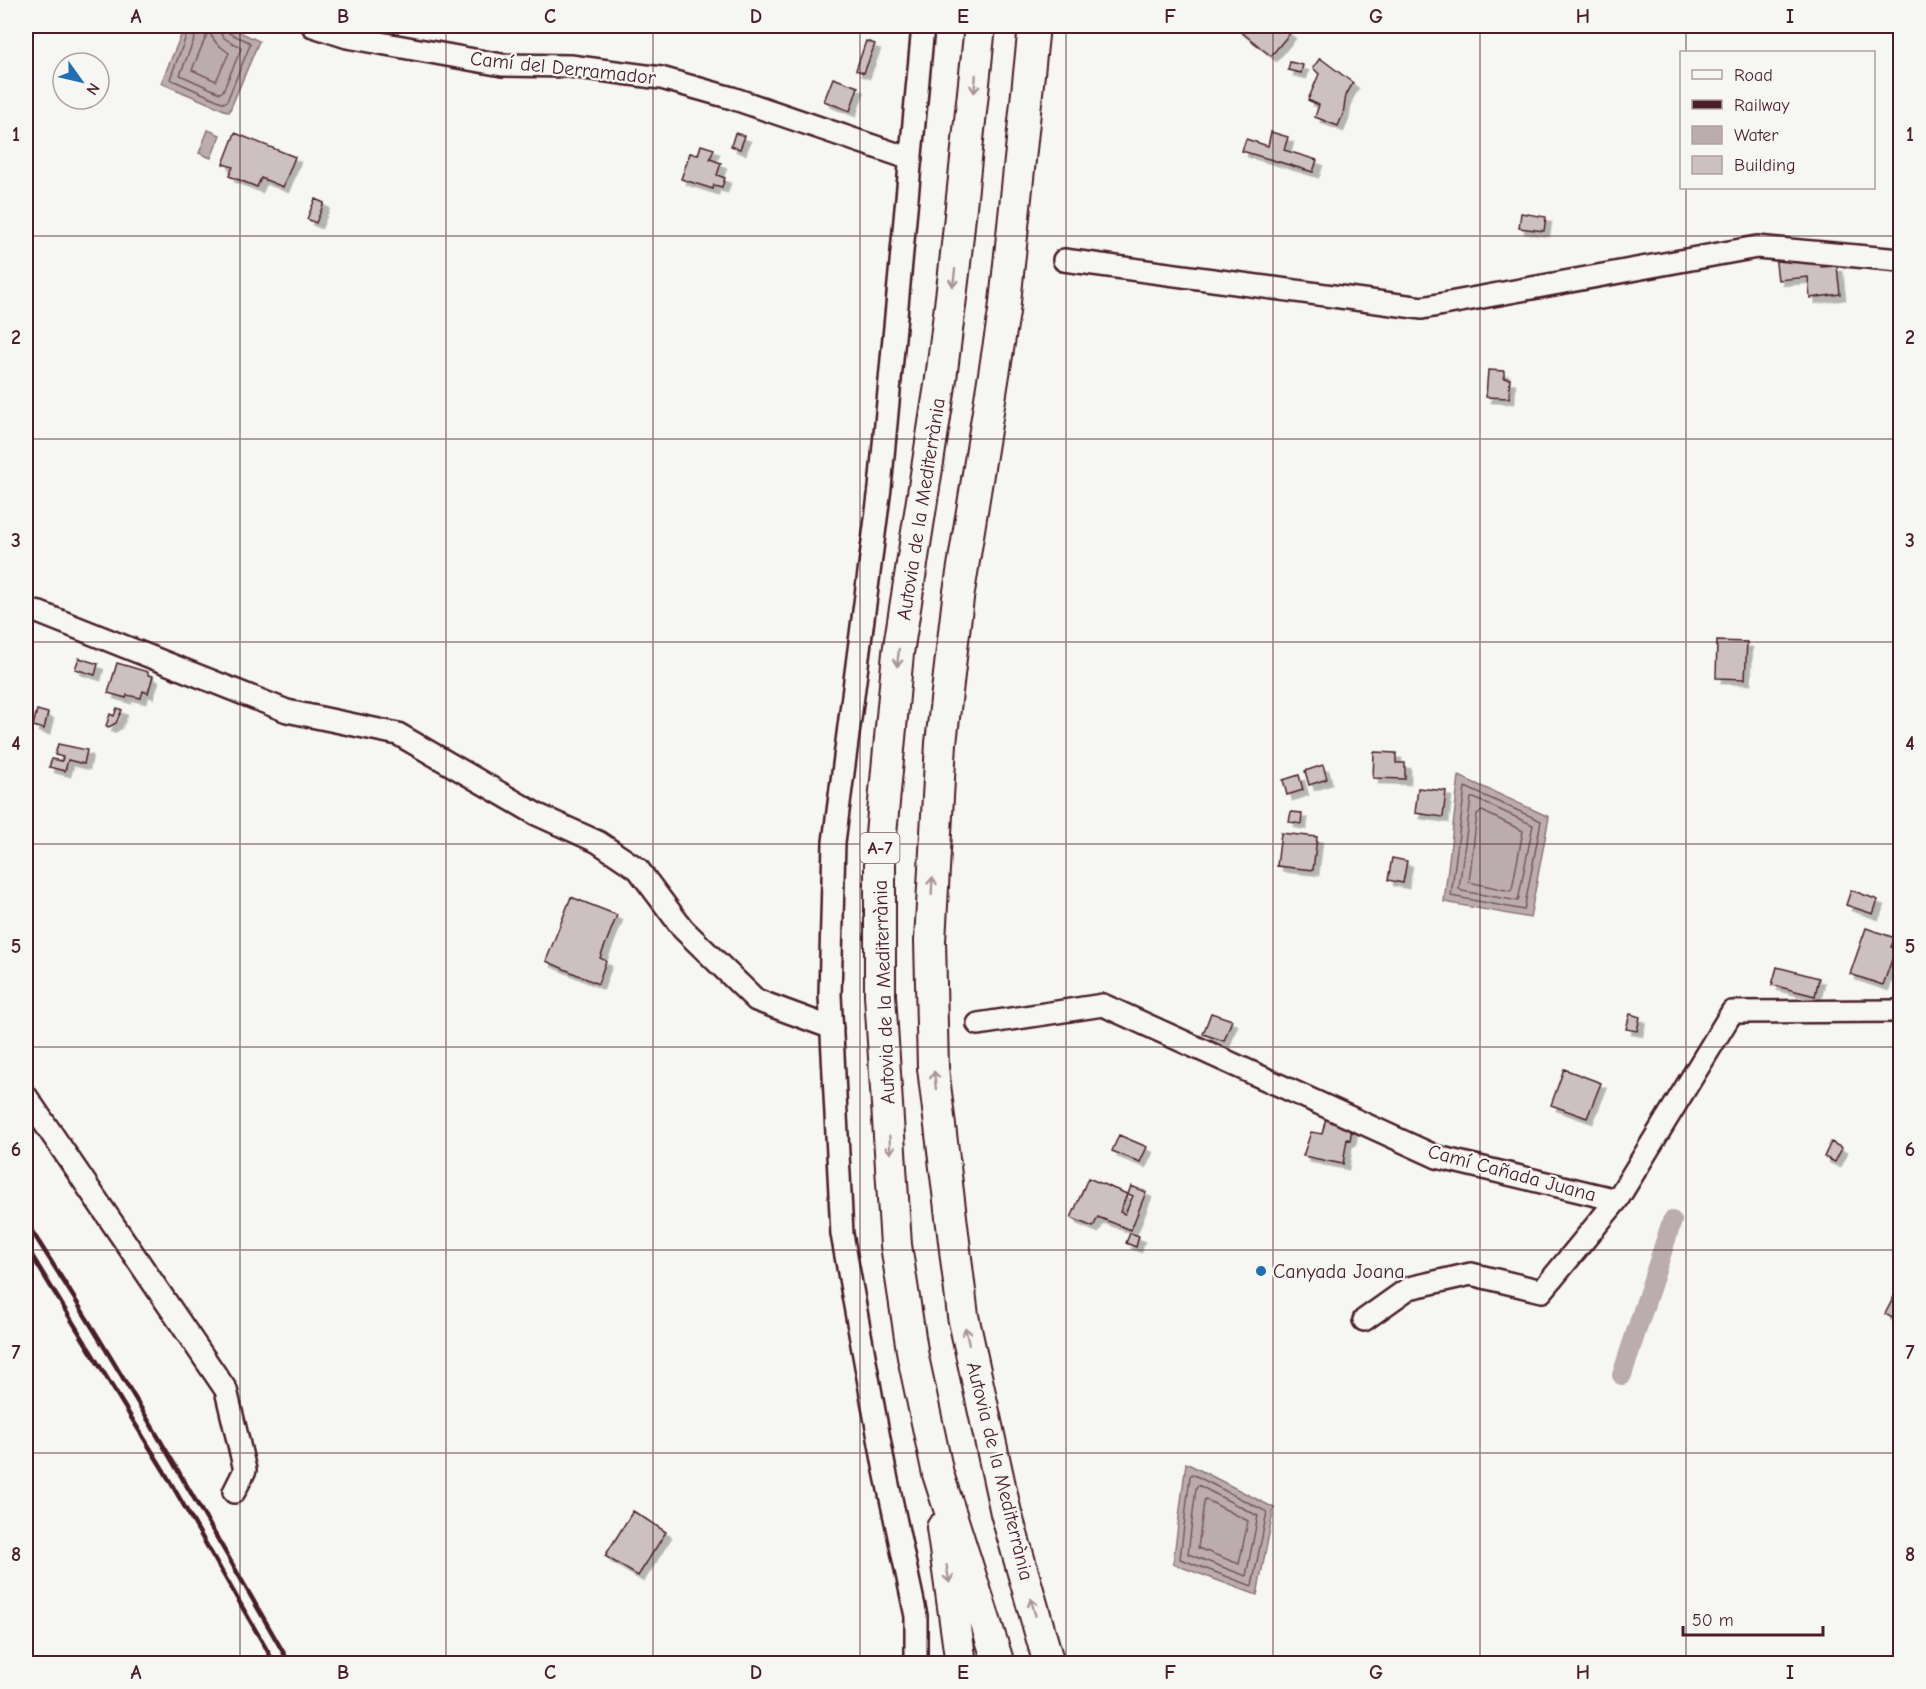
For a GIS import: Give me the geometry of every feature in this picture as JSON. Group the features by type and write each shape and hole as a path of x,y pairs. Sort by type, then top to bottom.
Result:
{"highway":[{"name":"Autovia de la Mediterrània","path":"980,26 941,379 898,653 880,845 880,995 896,1245 913,1357 938,1474 999,1664"},
{"name":"Autovia de la Mediterrània","path":"1034,26 1004,312 958,598 940,743 930,941 933,1068 963,1316 1006,1513 1049,1664"},
{"path":"938,1474 942,1541 961,1664"}],"street":[{"name":"Camí del Derramador","path":"314,26 347,37 502,65 570,66 661,78 742,102 911,159"},
{"path":"916,1664 916,1616 884,1466 842,1234 830,994 834,842 880,488 923,26"},
{"path":"1064,260 1422,308 1757,248 1900,260"},
{"path":"26,610 40,613 287,711 398,734 536,814 598,842 638,869 683,929 756,1000 832,1028"},
{"name":"Camí Cañada Juana","path":"978,1024 1103,1005 1437,1157 1617,1200 1732,1012 1900,1011"},
{"path":"26,1095 226,1390 245,1470 234,1492"},
{"path":"1364,1320 1409,1288 1471,1274 1542,1291 1617,1200"}],"water":[{"path":"185,26 227,26 259,41 229,112 161,83"},
{"path":"208,130 220,135 211,158 199,153"},
{"path":"1459,776 1549,817 1530,918 1444,902"},
{"path":"1186,1463 1274,1508 1257,1595 1173,1564"}],"building":[{"path":"1234,26 1281,26 1290,33 1271,56"},
{"path":"866,41 875,44 864,73 856,70"},
{"path":"1320,58 1353,83 1346,95 1343,114 1338,126 1315,117 1319,105 1308,100 1319,74 1313,68"},
{"path":"1290,62 1303,65 1301,73 1288,70"},
{"path":"833,78 858,87 850,111 824,101"},
{"path":"1271,132 1288,137 1284,150 1317,160 1313,172 1242,151 1246,139 1268,146"},
{"path":"235,133 295,157 283,187 261,178 257,187 229,176 233,167 223,164"},
{"path":"735,133 745,136 740,149 731,146"},
{"path":"701,145 714,149 710,159 721,163 717,175 725,178 722,187 714,185 713,189 681,179 690,153 698,155"},
{"path":"315,199 324,203 316,223 307,219"},
{"path":"1521,213 1546,217 1544,231 1519,228"},
{"path":"1775,255 1820,258 1821,267 1837,266 1840,294 1810,298 1808,277 1778,280"},
{"path":"1488,370 1504,371 1504,378 1510,379 1509,398 1486,397"},
{"path":"1717,641 1747,642 1745,679 1716,678"},
{"path":"79,658 98,664 95,675 75,669"},
{"path":"117,663 148,672 148,675 153,676 148,693 143,691 141,698 127,695 126,698 108,693"},
{"path":"117,708 122,710 116,723 109,727 106,726 110,714 114,716"},
{"path":"37,710 48,713 44,729 33,726"},
{"path":"58,744 87,750 84,764 68,760 65,771 49,767 52,759 62,761 63,757 55,755"},
{"path":"1374,752 1396,753 1396,763 1405,763 1405,779 1373,778"},
{"path":"1323,765 1327,779 1309,785 1305,771"},
{"path":"1299,775 1303,790 1287,795 1283,780"},
{"path":"1418,788 1446,791 1443,817 1415,813"},
{"path":"1291,812 1302,813 1301,824 1289,822"},
{"path":"1281,833 1317,837 1313,870 1277,866"},
{"path":"1392,858 1407,861 1403,883 1388,880"},
{"path":"1851,890 1878,900 1873,914 1846,905"},
{"path":"571,897 617,915 600,958 606,961 598,984 546,961"},
{"path":"1866,928 1895,938 1891,947 1896,948 1883,985 1850,974"},
{"path":"1777,967 1819,978 1815,996 1772,985"},
{"path":"1211,1013 1232,1020 1224,1041 1203,1034"},
{"path":"1630,1014 1640,1017 1637,1031 1626,1029"},
{"path":"1564,1069 1601,1083 1587,1118 1551,1105"},
{"path":"1326,1118 1352,1129 1350,1140 1347,1139 1343,1164 1303,1156 1311,1132 1322,1134"},
{"path":"1119,1135 1147,1147 1140,1162 1112,1151"},
{"path":"1831,1142 1842,1148 1835,1162 1824,1157"},
{"path":"1088,1178 1127,1194 1120,1212 1125,1214 1133,1196 1128,1194 1131,1186 1146,1192 1131,1230 1098,1217 1093,1227 1071,1218"},
{"path":"1130,1233 1139,1236 1136,1247 1126,1243"},
{"path":"1900,1233 1900,1254 1892,1249"},
{"path":"1900,1285 1900,1322 1885,1314"},
{"path":"633,1511 666,1532 638,1576 605,1556"}],"waterway":[{"path":"1622,1375 1672,1221"}],"railway":[{"path":"26,1222 128,1386 290,1664"},
{"path":"26,1246 164,1471 275,1664"}],"place":[{"name":"Canyada Joana","path":"1261,1271"}]}
